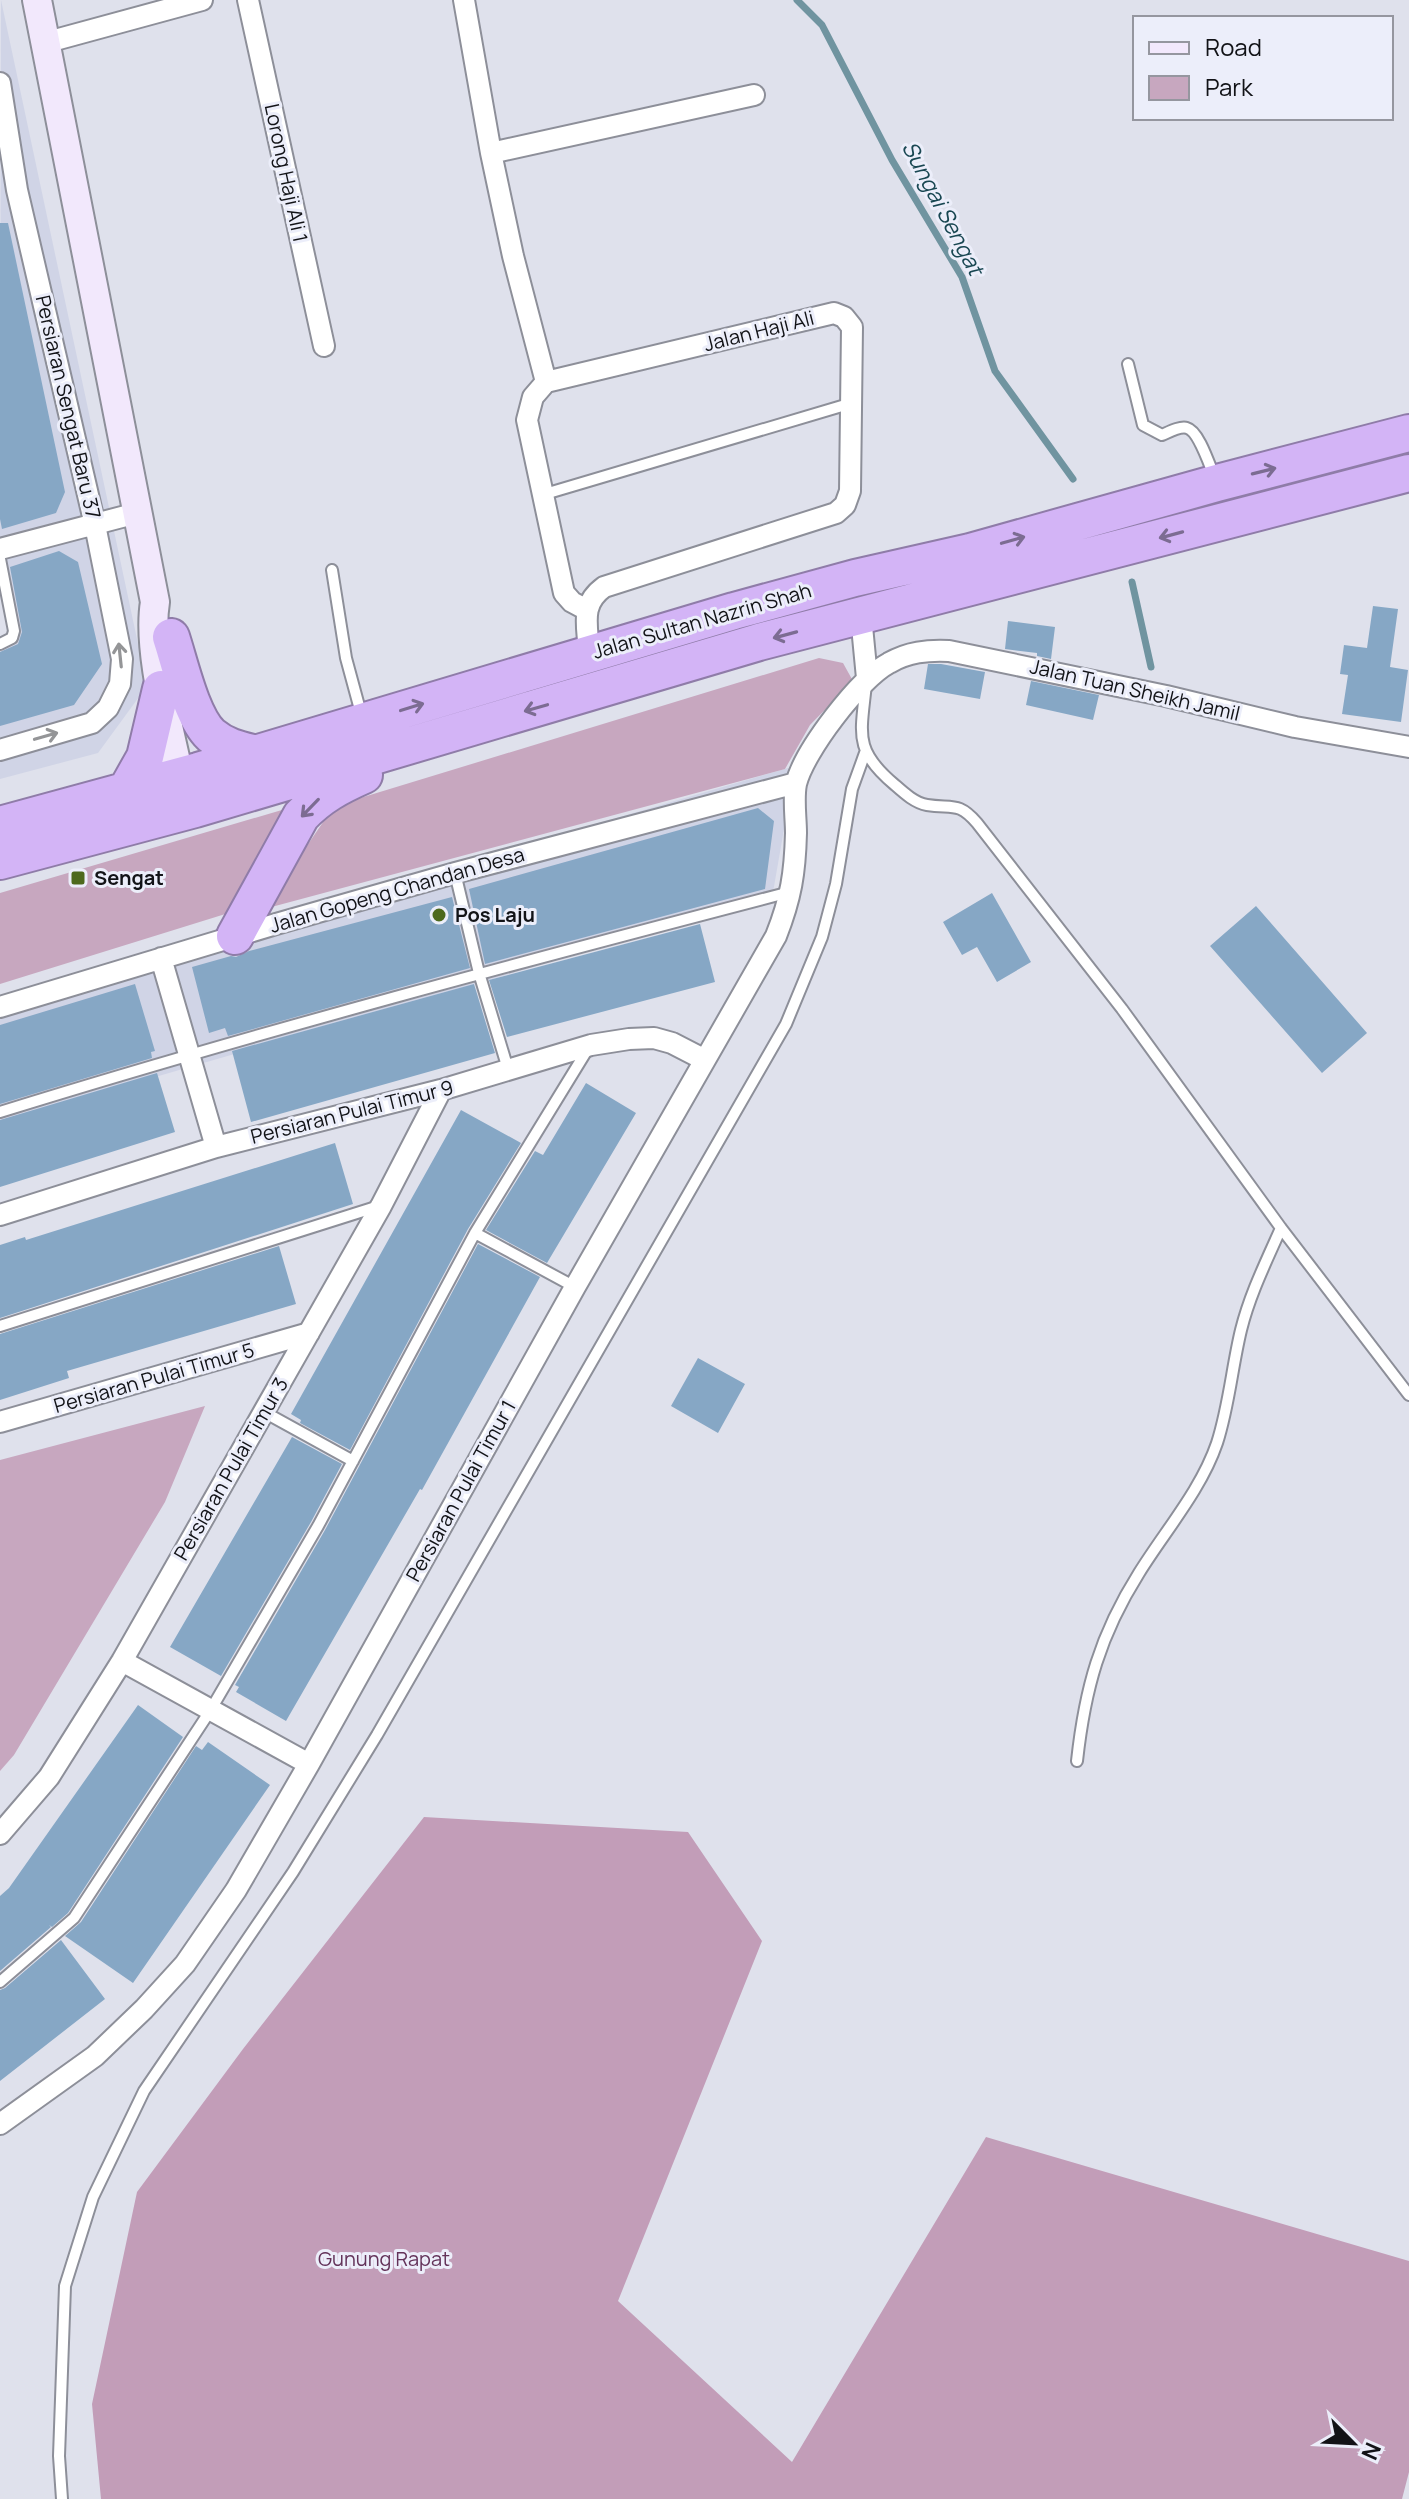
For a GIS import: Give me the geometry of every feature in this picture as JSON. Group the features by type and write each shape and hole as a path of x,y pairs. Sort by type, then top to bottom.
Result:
{"highway":[{"name":"Jalan Sultan Nazrin Shah","path":"0,825 127,789 189,778 257,754 734,611 855,578 970,552 1409,433"},
{"name":"Jalan Sultan Nazrin Shah","path":"0,861 195,809 759,642 1409,473"},
{"path":"734,611 755,614 829,599 843,603 861,616 876,599 906,580 950,569 970,552"},
{"path":"171,637 197,715 210,734 234,749 257,754"},
{"path":"127,789 145,757 161,689"},
{"path":"0,849 156,802 189,778 229,783 358,745 424,741"},
{"path":"235,936 289,836 313,803 329,791 405,756 424,741"}],"street":[{"path":"37,0 155,602 152,621 161,689 189,778"},
{"path":"44,43 202,0"},
{"name":"Lorong Haji Ali 1","path":"248,0 324,346"},
{"path":"464,0 513,256 546,382 533,397 527,420 564,593 572,602 587,610 589,654"},
{"name":"Persiaran Sengat Baru 37","path":"0,83 9,192 95,525 122,659 120,684 108,708 92,723 0,750"},
{"path":"491,153 754,95"},
{"name":"Jalan Haji Ali","path":"546,382 834,313 844,317 852,327 850,491 845,505 836,513 604,587 591,596 587,610"},
{"path":"0,549 137,513"},
{"path":"155,602 168,617 189,778"},
{"path":"861,616 867,678"},
{"name":"Jalan Tuan Sheikh Jamil","path":"796,783 814,747 837,712 867,678 908,654 930,650 949,651 1166,696 1295,727 1409,747"},
{"name":"Jalan Gopeng Chandan Desa","path":"0,1007 455,873 796,783"},
{"name":"Persiaran Pulai Timur 1","path":"0,2124 95,2056 144,2009 185,1964 236,1890 776,936 792,891 796,783"},
{"path":"161,958 216,1147"},
{"name":"Persiaran Pulai Timur 9","path":"0,1215 216,1147 441,1090 591,1045 654,1038 672,1043 705,1060"},
{"name":"Persiaran Pulai Timur 3","path":"0,1834 49,1777 122,1661 381,1206 441,1090"},
{"name":"Persiaran Pulai Timur 5","path":"0,1422 309,1333"},
{"path":"122,1661 309,1764"}],"lane":[{"path":"1128,364 1143,425 1162,435 1183,427 1190,428 1196,434 1217,483"},
{"path":"545,494 852,403"},
{"path":"0,559 14,631 12,638 0,644"},
{"path":"332,570 346,658 363,722"},
{"path":"867,678 860,735 865,753 876,768 907,795 925,805 947,805 967,811 1122,1009 1281,1228 1409,1395"},
{"path":"62,2499 59,2456 65,2286 93,2197 144,2091 293,1872 377,1735 786,1024 822,937 836,884 852,789 865,753"},
{"path":"455,873 479,973 508,1069"},
{"path":"0,1112 190,1053 792,891"},
{"path":"0,1982 74,1918 210,1711 318,1526 475,1233 591,1045"},
{"path":"0,1326 381,1206"},
{"path":"1077,1761 1082,1718 1094,1665 1113,1618 1200,1479 1217,1443 1241,1328 1254,1289 1281,1228"},
{"path":"475,1233 575,1287"},
{"path":"264,1412 353,1461"}],"shaded area":[{"path":"1,0 147,686 98,753 0,779 0,642 17,637 0,556"},
{"path":"795,766 772,898 0,1122 0,997"}],"green space":[{"path":"819,658 843,663 853,681 810,725 785,769 264,909 334,806"},
{"path":"292,807 235,911 0,984 0,893"},
{"path":"205,1406 165,1502 14,1755 0,1771 0,1460"},
{"name":"Gunung Rapat","path":"424,1817 688,1832 762,1941 618,2301 792,2462 986,2137 1409,2261 1409,2472 1402,2499 101,2499 92,2404 137,2192 243,2049"}],"building":[{"path":"0,223 8,223 65,492 56,513 2,529 0,519"},
{"path":"59,551 78,562 102,664 74,705 0,726 0,652 18,644 22,632 10,567"},
{"path":"1373,606 1398,609 1390,667 1408,670 1401,722 1342,714 1348,675 1340,674 1344,645 1367,648"},
{"path":"1008,621 1055,627 1051,659 1037,656 1037,653 1005,649"},
{"path":"928,664 985,672 980,699 924,689"},
{"path":"1031,681 1099,695 1093,720 1026,705"},
{"path":"758,808 774,821 765,889 485,964 469,889"},
{"path":"992,893 1031,962 997,982 977,947 962,955 943,922"},
{"path":"452,897 470,968 228,1036 225,1028 209,1033 192,967"},
{"path":"1256,906 1367,1033 1322,1073 1210,946"},
{"path":"700,924 715,982 507,1037 489,980"},
{"path":"135,984 155,1051 151,1052 152,1058 0,1104 0,1025"},
{"path":"474,984 495,1053 251,1122 232,1051"},
{"path":"157,1073 175,1132 0,1187 0,1120"},
{"path":"586,1083 636,1113 547,1263 486,1230 535,1151 543,1155"},
{"path":"461,1110 521,1143 468,1229 350,1450 300,1423 301,1420 291,1414"},
{"path":"335,1143 353,1204 0,1318 0,1245 25,1237 26,1240"},
{"path":"478,1244 540,1277 422,1490 286,1721 236,1692 239,1687 235,1685 325,1530"},
{"path":"279,1246 296,1304 67,1371 69,1378 0,1400 0,1334"},
{"path":"698,1358 745,1384 718,1433 671,1406"},
{"path":"292,1437 342,1464 221,1676 170,1647"},
{"path":"138,1705 183,1737 68,1913 52,1927 49,1925 51,1927 0,1971 0,1896 9,1888"},
{"path":"208,1742 270,1785 133,1983 65,1936 81,1922 196,1746 202,1750"},
{"path":"61,1940 105,1999 0,2081 0,1990"}],"waterway":[{"name":"Sungai Sengat","path":"797,0 822,25 892,160 962,277 995,371 1073,479"},
{"name":"Sungai Sengat","path":"1132,582 1151,667"}],"place":[{"name":"Sengat","path":"78,878"},
{"name":"Pos Laju","path":"439,915"}]}
